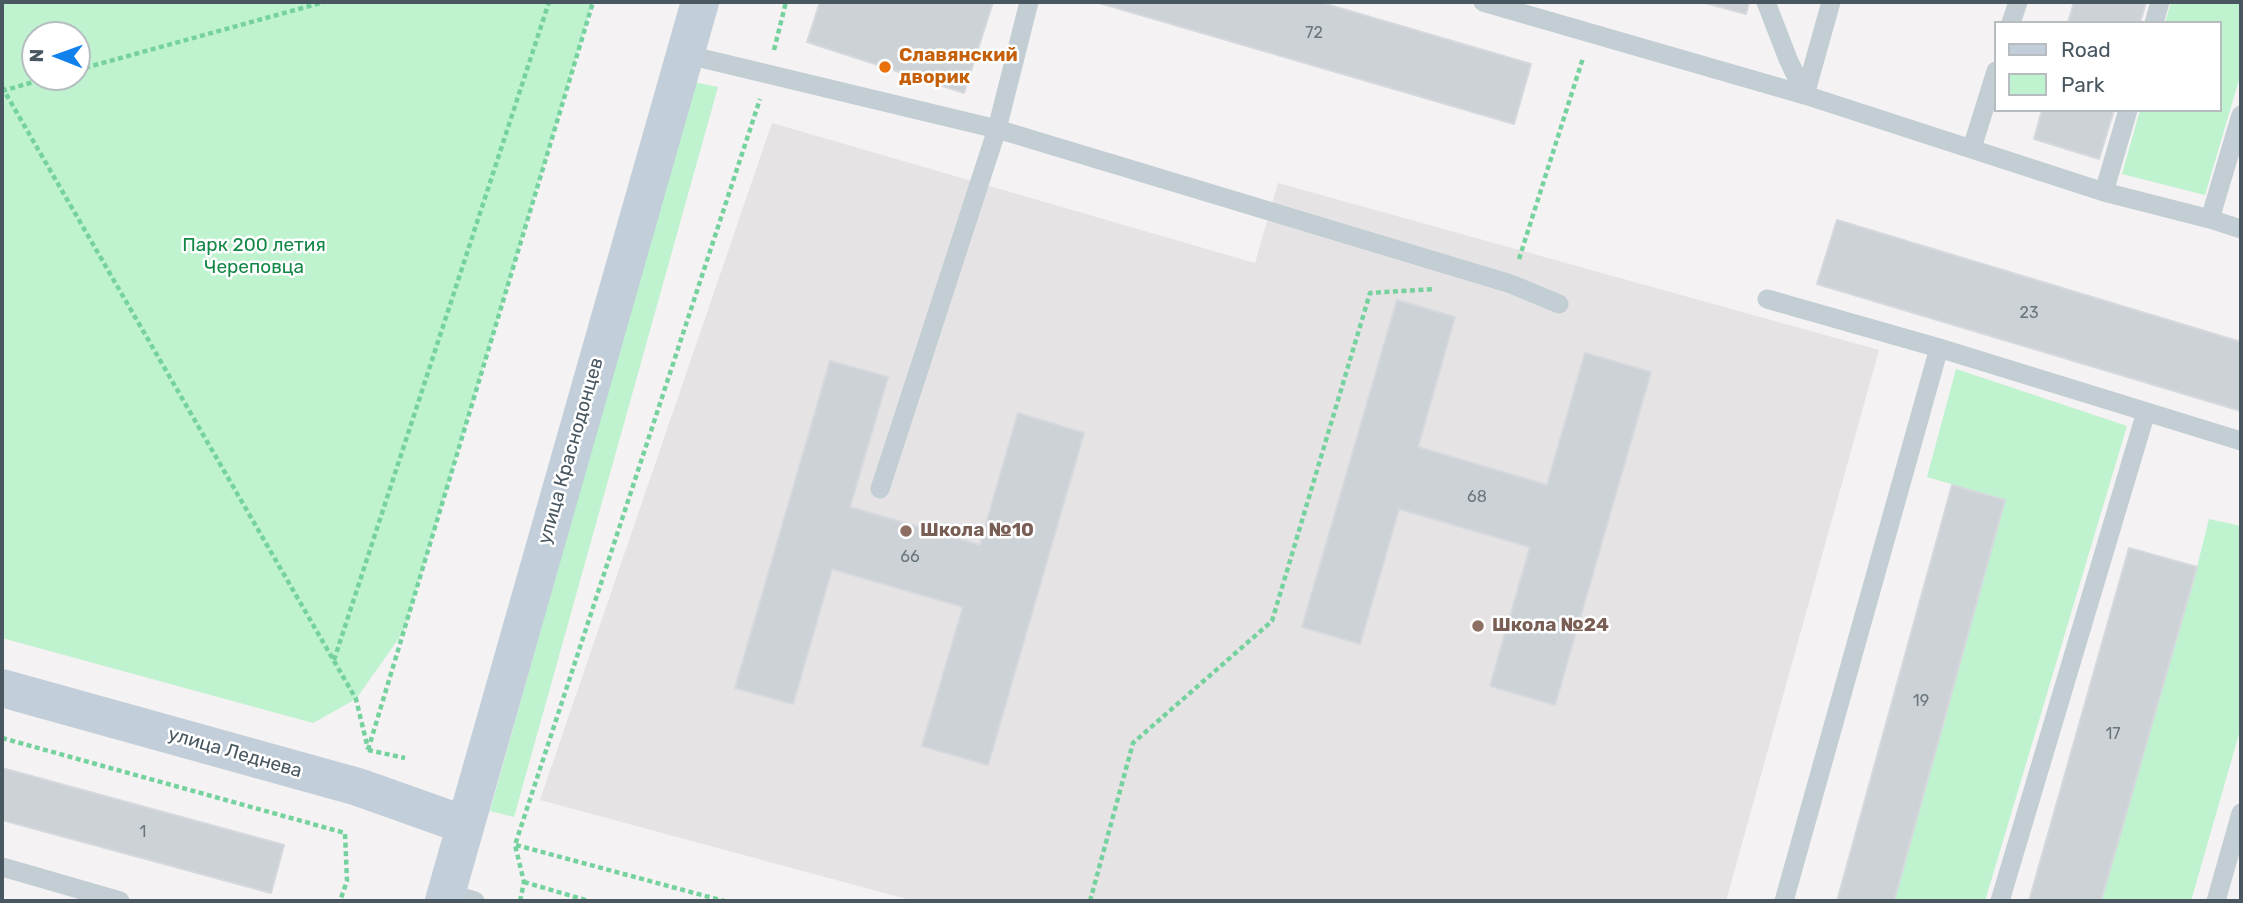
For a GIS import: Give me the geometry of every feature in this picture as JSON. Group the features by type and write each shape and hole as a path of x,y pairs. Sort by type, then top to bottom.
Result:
{"main road":[{"name":"улица Краснодонцев","path":"455,898 465,825 700,2"},
{"name":"улица Леднева","path":"2,688 358,787 465,825"}],"lane":[{"path":"880,489 997,129 1029,2"},
{"path":"1483,2 1805,95 2104,192 2241,229"},
{"path":"1766,2 1788,60 1805,95"},
{"path":"1805,95 1831,2"},
{"path":"2012,21 2018,2"},
{"path":"2155,21 2160,2"},
{"path":"684,54 997,129 1511,284 1559,304"},
{"path":"1972,148 1994,77"},
{"path":"2104,192 2127,112"},
{"path":"2210,219 2241,115"},
{"path":"1767,299 1939,348 2241,441"},
{"path":"1784,901 1939,348"},
{"path":"2000,901 2146,412"},
{"path":"2216,901 2241,813"},
{"path":"2,867 120,901"}],"path":[{"path":"91,66 324,2"},
{"path":"334,660 549,2"},
{"path":"366,758 593,2"},
{"path":"520,901 524,882 515,845 768,73 786,2"},
{"path":"1511,284 1591,33"},
{"path":"21,84 2,89 356,699 368,750"},
{"path":"1090,901 1133,743 1272,621 1370,293 1447,289"},
{"path":"2,738 345,833 347,881 340,901"},
{"path":"515,845 724,901"},
{"path":"524,882 589,901"}],"shaded area":[{"path":"772,123 1255,263 1278,183 1879,350 1726,901 914,901 540,800"}],"green space":[{"name":"Парк 200 летия Череповца","path":"2,2 593,2 404,631 356,699 313,723 2,638"},
{"path":"2171,2 2241,2 2241,73 2205,195 2122,174 2139,112 2222,112 2222,21 2166,21"},
{"path":"694,82 718,87 514,817 490,811"},
{"path":"1956,369 2127,426 1985,901 1894,901 2005,500 1927,477"},
{"path":"2209,519 2241,526 2241,727 2191,901 2101,901 2197,567"}],"building":[{"path":"820,2 993,2 964,93 807,42"},
{"path":"1096,2 1319,2 1531,64 1514,124"},
{"path":"1702,2 1749,2 1746,14"},
{"path":"2074,2 2146,2 2141,21 2069,21"},
{"path":"2041,112 2113,112 2099,159 2034,139"},
{"path":"1837,220 2241,342 2241,411 1817,284"},
{"path":"1397,300 1455,317 1418,447 1547,485 1585,353 1651,372 1555,705 1490,686 1530,547 1399,509 1360,644 1302,627"},
{"path":"830,361 888,377 850,507 980,545 1018,413 1084,433 988,765 922,746 963,607 832,569 793,704 735,688"},
{"path":"1952,485 2005,500 1894,901 1837,901"},
{"path":"2129,548 2197,567 2101,901 2029,901"},
{"path":"2,768 284,845 271,893 2,820"}],"place":[{"name":"Славянский дворик","path":"885,67"},
{"name":"Школа №10","path":"906,531"},
{"name":"Школа №24","path":"1478,626"}]}
